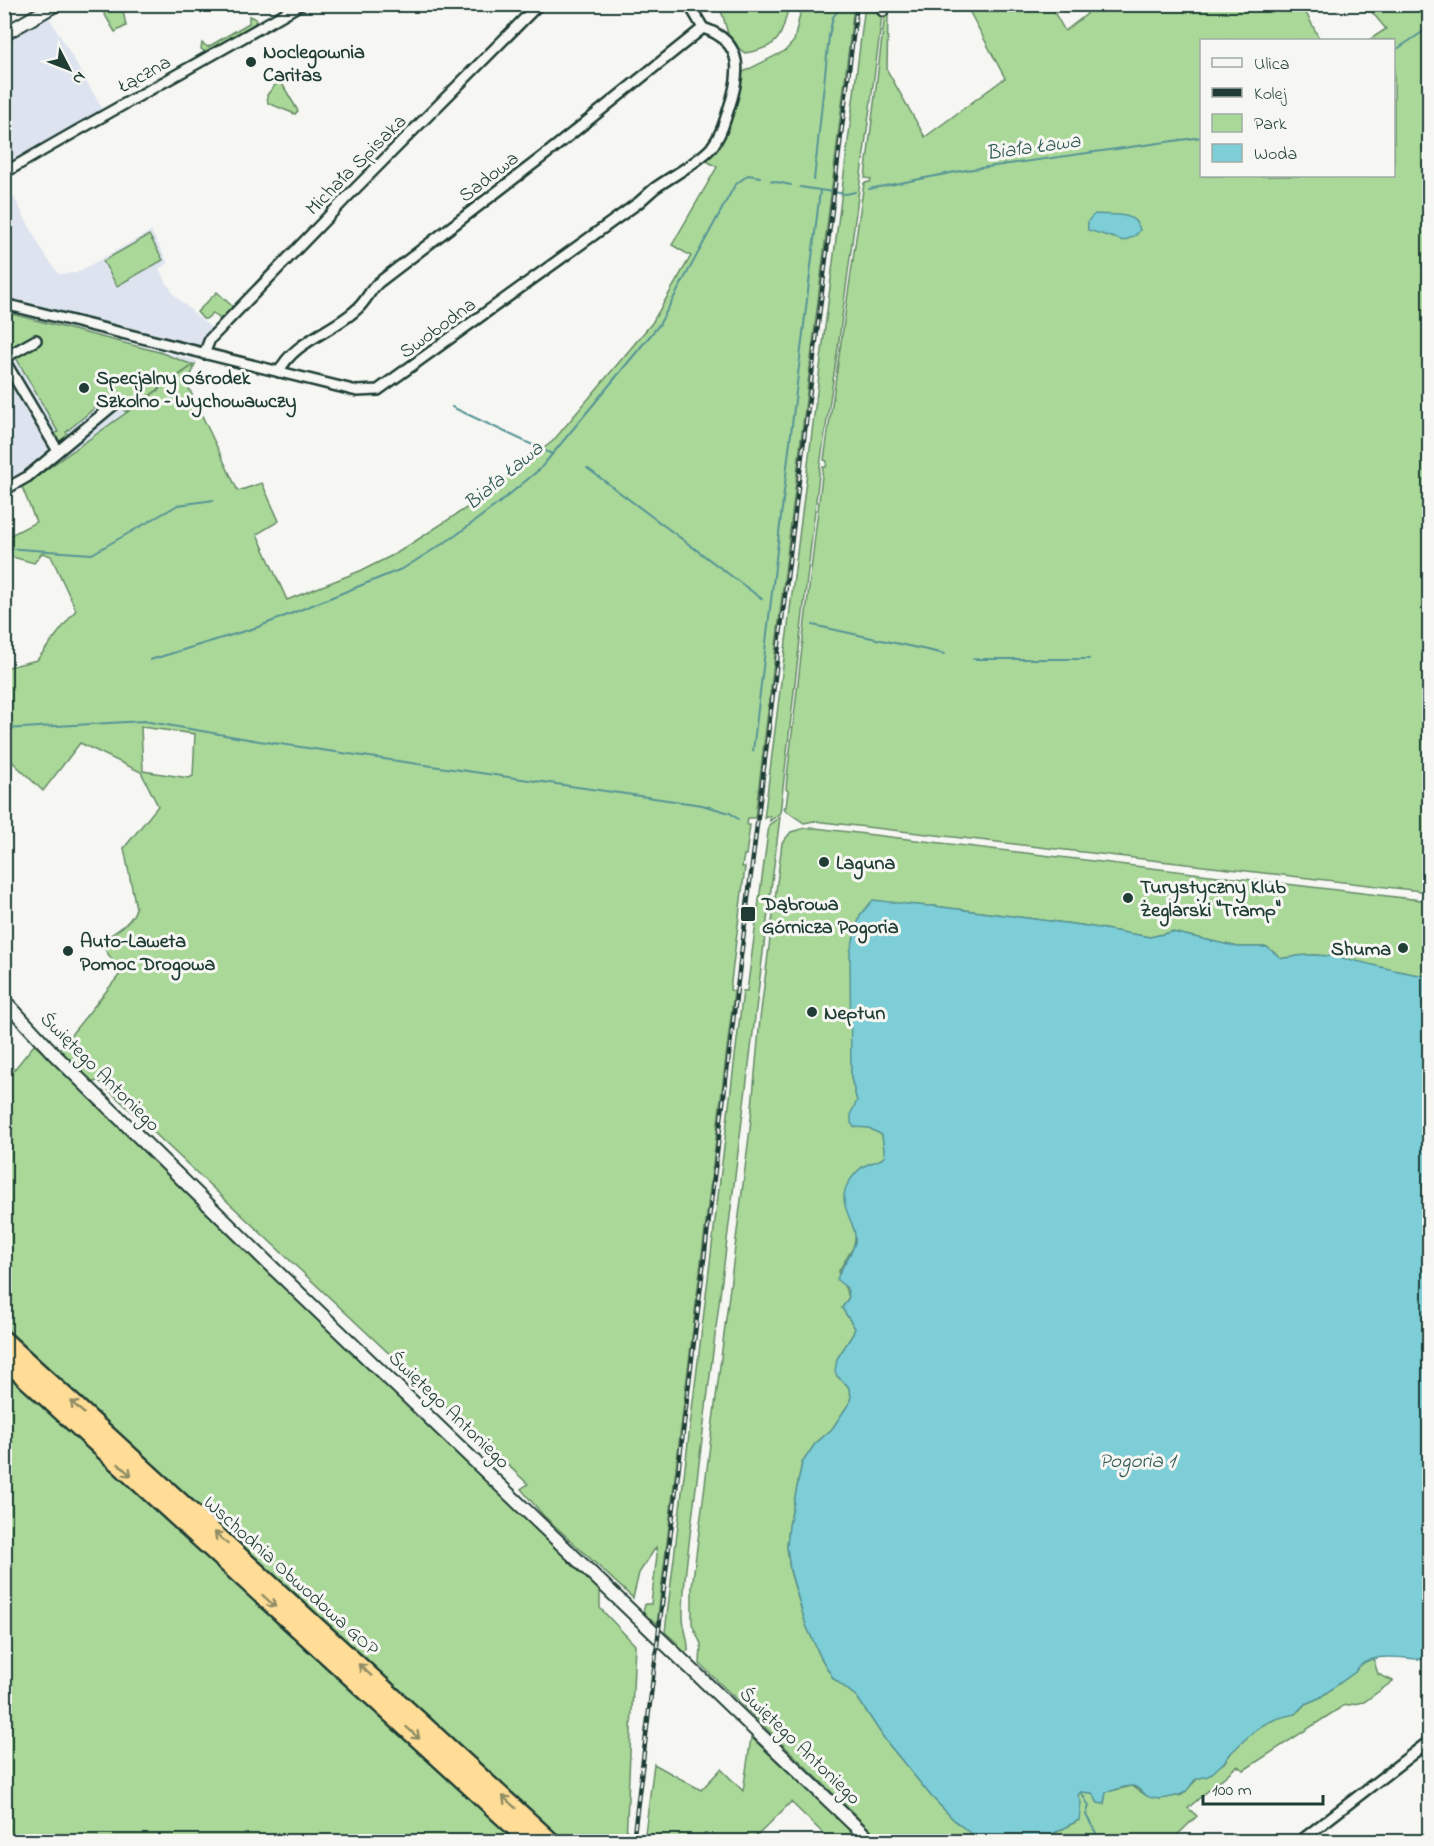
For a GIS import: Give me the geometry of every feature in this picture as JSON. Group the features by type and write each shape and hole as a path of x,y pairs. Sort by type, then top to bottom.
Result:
{"highway":[{"name":"Wschodnia Obwodowa GOP","path":"4,1340 552,1842"},
{"name":"Wschodnia Obwodowa GOP","path":"4,1359 530,1842"}],"street":[{"path":"4,18 28,4"},
{"path":"4,34 57,4"},
{"name":"Łączna","path":"4,173 301,4"},
{"name":"Michała Spisaka","path":"204,354 210,339 538,4"},
{"path":"689,4 703,28"},
{"name":"Swobodna","path":"4,304 357,391 370,392 381,389 712,146 722,131 736,86 737,75 735,54 731,47 718,34 703,28"},
{"name":"Sadowa","path":"279,372 283,363 295,352 357,309 378,283 555,147 703,28"},
{"path":"36,340 4,359 58,451"},
{"path":"4,490 27,477 117,402"},
{"name":"Świętego Antoniego","path":"4,1000 54,1054 264,1258 872,1842"},
{"path":"1299,1842 1428,1742"}],"shaded area":[{"path":"48,15 108,118 6,178 8,186 43,252 59,274 76,273 151,231 168,263 159,269 174,295 213,330 197,348 182,345 179,340 132,328 127,331 5,300 4,39"},
{"name":"Specjalny Ośrodek Szkolno – Wychowawczy","path":"4,311 195,360 195,364 22,487 5,502"}],"green space":[{"path":"112,4 122,5 126,26 115,32 102,10"},
{"path":"718,5 789,5 778,39 773,44 757,51 745,53 732,42"},
{"path":"802,5 854,5 755,818 748,818 747,825 750,825 742,867 745,867 730,990 734,991 657,1624 650,1618 647,1619 643,1613 645,1604 651,1604 656,1547 639,1573 633,1598 543,1515 521,1489 528,1484 98,1080 92,1084 57,1052 121,973 100,942 121,928 134,914 136,908 124,848 158,806 141,772 80,743 43,791 5,755 4,668 37,660 76,610 51,556 42,553 34,563 5,555 5,538 36,522 22,487 195,364 192,373 185,380 238,491 262,483 279,521 257,534 287,600 365,569 397,553 468,507 553,441 652,323 691,256 672,245 717,167 705,160 720,145 743,72 785,51 794,41","holes":["141,727 195,734 193,776 189,778 143,771"]},
{"path":"865,5 875,5 874,13 882,14 879,40 820,466 780,813 770,821 770,816 764,819"},
{"path":"886,5 894,7 888,12 887,70 925,137 1005,78 966,5 1050,5 1065,31 1087,14 1083,5 1302,5 1319,39 1200,39 1200,177 1395,177 1395,39 1371,39 1386,29 1366,5 1429,5 1429,892 814,821 804,823 785,810 823,467 826,467 827,461 824,460 864,183 870,182 871,179 865,178"},
{"path":"249,16 256,19 254,27 207,53 201,49 202,43 208,47 249,23"},
{"path":"281,82 298,111 295,114 268,103 267,95 275,85"},
{"path":"149,235 163,260 117,286 103,261"},
{"path":"217,292 232,306 231,309 220,319 213,313 203,319 197,312"},
{"name":"Specjalny Ośrodek Szkolno – Wychowawczy","path":"4,312 159,352 193,365 126,412 110,395 66,432 70,437 58,444 52,435 58,432 5,338"},
{"path":"780,817 686,1565 683,1619 688,1651 683,1652 665,1632 743,991 747,991 769,825"},
{"path":"805,828 1429,901 1429,976 1314,955 1281,958 1267,947 1238,947 1172,932 1150,937 1081,925 934,906 873,901 860,915 851,1019 851,1078 856,1104 869,1128 882,1135 885,1157 874,1163 853,1248 838,1272 849,1297 842,1308 855,1328 837,1359 837,1376 848,1386 851,1395 850,1402 832,1429 815,1444 802,1463 789,1526 787,1546 790,1571 806,1625 833,1678 857,1697 886,1741 931,1796 954,1820 980,1841 882,1841 700,1664 701,1644 692,1624 692,1587 750,1129 760,1019 782,843 791,832"},
{"path":"34,1045 61,1067 600,1585 600,1608 635,1645 626,1841 562,1841 5,1327 4,1082"},
{"path":"4,1371 521,1841 5,1841"},
{"path":"1373,1658 1378,1674 1393,1681 1364,1702 1343,1706 1244,1770 1237,1766 1188,1808 1197,1816 1171,1841 1039,1842 1079,1820 1078,1795 1081,1792 1092,1793 1098,1803 1104,1804 1106,1792 1132,1786 1147,1796 1160,1799 1182,1795 1198,1778 1224,1763 1233,1750 1256,1728 1284,1715 1296,1714 1305,1704 1319,1698 1355,1672 1362,1663"},
{"path":"751,1738 862,1841 831,1841 791,1802 755,1838 758,1841 644,1841 654,1764 701,1790 721,1769 743,1791"}],"water":[{"path":"1095,214 1128,217 1133,219 1140,230 1136,235 1124,241 1088,230 1088,221"},
{"name":"Pogoria 1","path":"873,900 1081,925 1150,937 1172,932 1238,947 1267,947 1281,958 1324,955 1429,976 1429,1660 1389,1657 1370,1660 1319,1698 1305,1704 1295,1714 1262,1726 1232,1752 1214,1772 1195,1780 1182,1794 1161,1799 1152,1798 1136,1787 1130,1786 1106,1792 1104,1804 1098,1803 1092,1793 1081,1792 1078,1795 1081,1802 1079,1820 1039,1841 980,1841 954,1820 931,1796 886,1741 857,1697 833,1678 806,1625 790,1570 787,1546 789,1526 802,1463 815,1444 832,1429 850,1402 851,1395 848,1386 835,1371 837,1359 855,1328 842,1308 849,1297 847,1288 837,1280 855,1242 855,1234 844,1196 852,1177 862,1167 885,1157 882,1135 869,1128 854,1127 851,1123 851,1113 857,1101 851,1078 850,952 860,915"}],"waterway":[{"path":"814,180 829,36 833,17 843,4"},
{"name":"Biała Ława","path":"1395,50 1430,27"},
{"name":"Biała Ława","path":"869,189 966,170 1200,137"},
{"name":"Biała Ława","path":"150,660 258,627 404,568 455,536 499,503 540,469 659,325 735,185 748,175 760,177"},
{"name":"Biała Ława","path":"771,181 791,185"},
{"name":"Biała Ława","path":"800,187 846,194 855,192"},
{"path":"753,751 820,191"},
{"path":"452,407 552,454"},
{"path":"587,468 762,599"},
{"path":"4,548 92,554 178,505 214,500"},
{"path":"813,625 945,654"},
{"path":"973,659 1089,659"},
{"path":"4,729 144,721 259,741 702,805 730,813 738,819"},
{"path":"1081,1792 1089,1806 1086,1815 1101,1842"}],"railway":[{"path":"633,1842 857,4"}],"place":[{"name":"Noclegownia Caritas","path":"251,62"},
{"name":"Specjalny Ośrodek Szkolno – Wychowawczy","path":"84,388"},
{"name":"Laguna","path":"824,862"},
{"name":"Turystyczny Klub Żeglarski \"Tramp\"","path":"1128,898"},
{"name":"Dąbrowa Górnicza Pogoria","path":"748,914"},
{"name":"Shuma","path":"1403,948"},
{"name":"Auto-Laweta Pomoc Drogowa","path":"68,951"},
{"name":"Neptun","path":"812,1012"}]}
